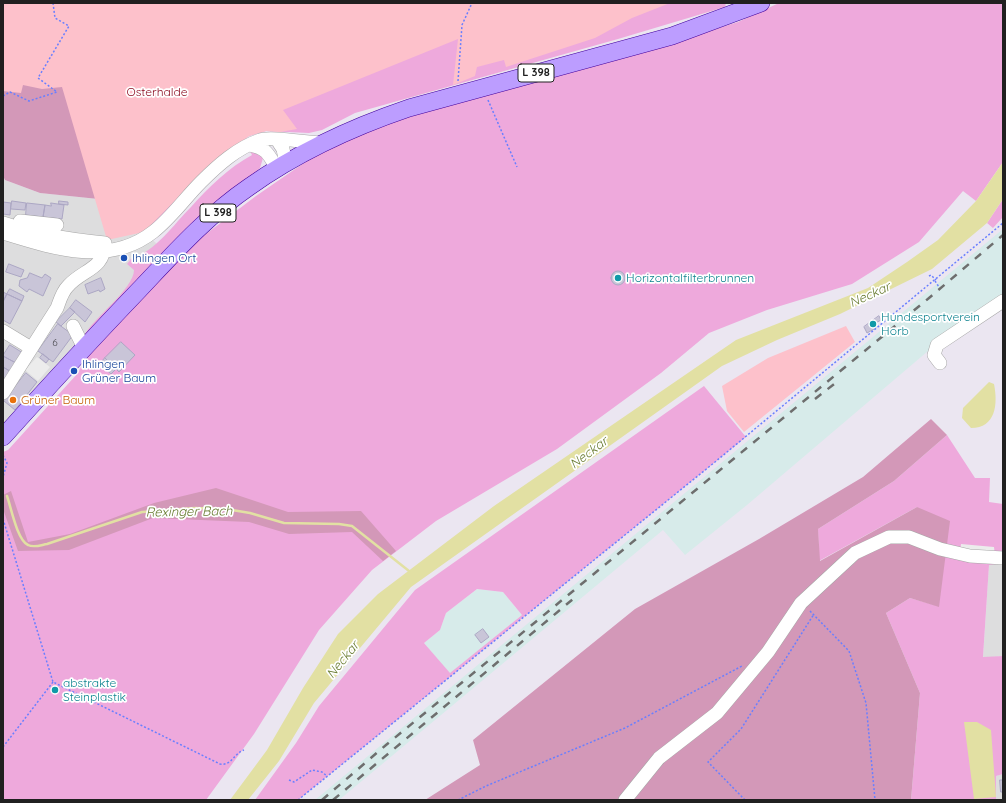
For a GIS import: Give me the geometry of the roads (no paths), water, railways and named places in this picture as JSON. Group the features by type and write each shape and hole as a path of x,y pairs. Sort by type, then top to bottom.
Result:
{"main road":[{"name":"L 398","path":"3,437 84,348 202,226 249,187 282,166 323,143 372,120 458,93 672,36 737,8 756,4"}],"street":[{"path":"4,226 45,245 71,250 104,252 124,248 154,232 210,173 239,150 260,140 323,143"},
{"path":"277,140 283,150 282,166"},
{"path":"250,145 266,150 282,166"},
{"path":"4,226 14,220 56,225"},
{"path":"3,393 57,308 61,295 68,285 98,264 104,252 105,243 46,235 4,226"},
{"path":"940,363 934,355 937,345 1003,301"},
{"path":"73,326 84,348"},
{"path":"5,336 32,348"},
{"path":"625,800 659,758 717,713 768,652 801,603 855,553 889,537 909,537 940,549 970,556 1003,558"}],"water":[{"name":"Neckar","path":"1003,162 1003,199 987,223 932,269 840,314 777,340 722,366 411,587 314,703 279,761 248,800 230,800 267,750 303,688 338,634 378,594 494,506 736,340 868,288 907,262 938,240 976,201"},
{"path":"989,382 994,384 996,399 993,414 986,424 971,428 962,418 963,408"},
{"path":"964,722 977,722 991,730 996,797 974,799"}],"waterway":[{"name":"Rexinger Bach","path":"7,496 21,537 24,542 30,546 47,544 142,512 195,508 226,509 250,513 284,523 339,524 352,526 409,571"}],"railway":[{"path":"322,800 386,745 929,298 1003,235"},
{"path":"815,399 838,381"},
{"path":"333,800 573,599"}],"place":[{"name":"Ihlingen Ort","path":"124,258"},
{"name":"Horizontalfilterbrunnen","path":"618,278"},
{"name":"Hundesportverein Horb","path":"873,324"},
{"name":"Ihlingen Grüner Baum","path":"74,371"},
{"name":"Grüner Baum","path":"13,400"},
{"name":"abstrakte Steinplastik","path":"55,690"}],"park label":[{"name":"Osterhalde","path":"157,92"}]}
